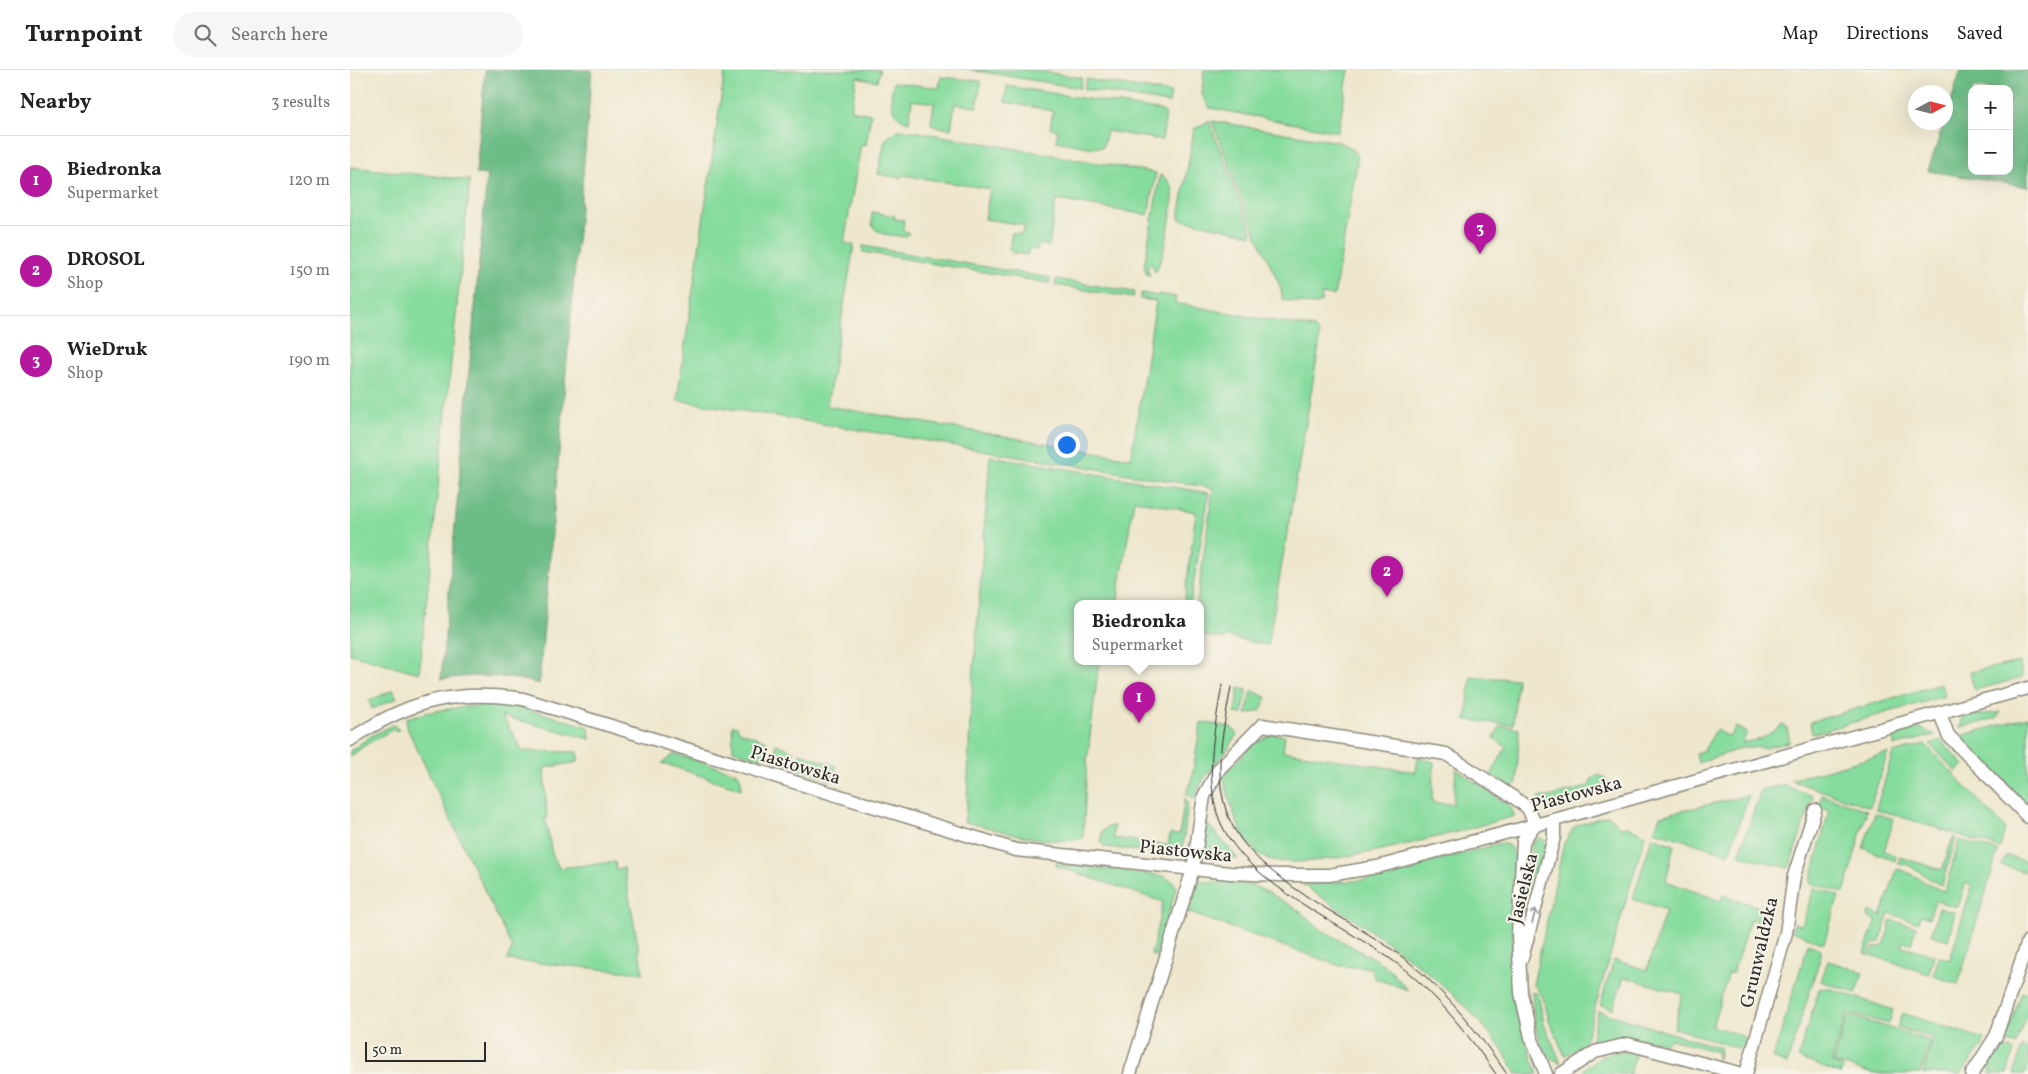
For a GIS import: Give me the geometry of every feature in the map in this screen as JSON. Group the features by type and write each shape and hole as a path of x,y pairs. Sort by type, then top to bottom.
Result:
{"street":[{"name":"Piastowska","path":"350,740 395,712 432,700 480,695 523,699 1016,850 1265,875 1329,874 1377,867 1554,820 2028,688"},
{"path":"1940,713 1948,735 2028,817"},
{"path":"1130,1074 1193,869 1202,804 1208,787 1219,770 1262,725 1446,754 1528,808 1536,824"},
{"name":"Grunwaldzka","path":"1561,1074 1595,1052 1628,1044 1744,1074 1786,933 1794,876 1815,810"},
{"name":"Jasielska","path":"1520,963 1527,944 1554,837 1554,820"},
{"name":"Jasielska","path":"1536,824 1523,841 1518,935 1521,993 1531,1037 1546,1074"},
{"path":"1972,1074 1996,1036 2028,942"}],"green space":[{"path":"485,70 592,70 539,684 514,678 490,676 441,679 487,175 476,174"},
{"path":"725,70 880,70 877,81 857,77 851,110 871,114 866,145 861,144 844,243 854,245 827,406 1131,458 1156,301 1140,299 1141,293 1176,297 1175,303 1314,328 1319,334 1319,346 1268,645 1226,637 1225,639 1204,636 1204,600 1198,600 1213,488 677,400"},
{"path":"970,70 1033,70 1082,78 1080,88"},
{"path":"1204,70 1349,70 1338,132 1210,108 1202,95"},
{"path":"1961,70 2028,70 2028,187 1928,171 1941,130 1953,130 1953,94"},
{"path":"941,77 981,81 977,107 955,104 951,129 933,126 931,123 934,103 912,100 909,122 902,120 898,116 894,111 891,100 894,82 939,88"},
{"path":"1086,79 1171,93 1169,103 1084,89"},
{"path":"1007,86 1163,111 1166,115 1162,140 1107,131 1103,147 1093,148 1056,141 1058,130 1050,128 1053,111 1005,102"},
{"path":"1209,121 1252,235 1179,219 1194,129"},
{"path":"1212,121 1339,142 1350,147 1358,157 1334,296 1322,294 1321,302 1314,305 1283,300 1280,286 1250,221"},
{"path":"898,130 1156,173 1148,215 1056,200 1049,246 1039,244 1038,250 1029,249 1027,255 1013,253 1009,249 1012,233 1023,234 1024,225 985,219 990,189 902,175 901,178 878,174 885,140"},
{"path":"350,167 470,180 419,673 350,654"},
{"path":"1160,175 1171,184 1173,193 1172,210 1158,267 1155,272 1152,264 1147,266 1150,275 1147,275 1144,266"},
{"path":"872,212 895,216 894,219 904,220 903,230 909,233 905,237 883,234 872,225"},
{"path":"863,246 1050,278 1049,283 863,252"},
{"path":"1056,279 1134,292 1133,298 1055,285"},
{"path":"990,456 1209,493 1191,600 1185,600 1196,512 1134,500 1118,600 1074,600 1074,665 1099,665 1087,761 1083,838 1069,840 1039,839 964,822 967,805 970,721"},
{"path":"2020,662 2022,678 1974,690 1970,672"},
{"path":"1471,677 1517,679 1513,725 1466,720"},
{"path":"1941,684 1945,696 1812,734 1810,722"},
{"path":"1239,688 1247,690 1242,714 1235,713"},
{"path":"393,690 397,698 372,709 369,701"},
{"path":"1252,690 1267,698 1260,711 1246,714"},
{"path":"498,705 527,709 589,727 590,739 502,716 523,751 578,752 578,762 544,768 547,819 545,819 552,853 559,868 615,862 616,869 624,868 643,973 507,960 512,948 407,728 406,718 452,708"},
{"path":"2001,712 1997,718 1960,728 1963,717"},
{"path":"2028,717 2028,806 1960,736"},
{"path":"1201,722 1231,727 1237,734 1227,750 1209,771 1195,799 1186,794 1192,778"},
{"path":"393,725 399,730 390,731 364,746 350,757 350,751 371,736"},
{"path":"732,725 737,726 739,731 767,741 761,759 733,750"},
{"path":"1783,725 1787,728 1790,742 1766,748 1745,747 1698,763 1696,753 1704,750 1716,730 1729,737 1736,727 1747,733 1742,743 1761,739"},
{"path":"1500,726 1519,729 1517,783 1513,787 1491,775 1506,747 1494,738"},
{"path":"1920,728 1935,735 1894,746 1893,735"},
{"path":"1273,734 1285,736 1283,751 1416,772 1418,757 1434,762 1432,803 1453,804 1456,769 1510,806 1515,816 1424,840 1346,857 1310,861 1281,861 1262,856 1254,850 1241,831 1232,808 1223,775 1254,744"},
{"path":"1941,740 1964,765 1956,772 1930,744"},
{"path":"776,744 793,751 790,767 774,762"},
{"path":"1925,744 2005,828 2000,848 1876,809 1893,753"},
{"path":"800,753 836,766 833,781 798,770"},
{"path":"1888,753 1870,807 1790,780"},
{"path":"675,754 738,773 741,780 741,789 662,763"},
{"path":"1598,775 1606,778 1607,786 1602,793 1552,806 1537,802 1539,797 1548,797 1588,787 1592,779"},
{"path":"1783,785 1813,796 1789,868 1739,855 1761,790"},
{"path":"1749,795 1729,854 1654,831 1660,816"},
{"path":"1822,795 1867,810 1844,893 1810,883 1829,810 1819,807"},
{"path":"1185,798 1188,801 1182,855 1104,847 1101,842 1102,831 1110,826 1114,826 1113,838 1168,845 1170,834 1179,835"},
{"path":"1875,813 1894,819 1884,851 1896,856 1895,861 1863,848"},
{"path":"1608,815 1620,827 1627,826 1645,835 1585,1042 1565,1056 1549,1020 1543,997 1533,984 1564,843 1575,826"},
{"path":"1205,821 1238,859 1202,855"},
{"path":"1540,837 1544,840 1545,846 1529,906 1532,844"},
{"path":"1652,837 1674,845 1666,881 1721,901 1723,895 1765,909 1761,922 1750,919 1733,973 1729,973 1712,1026 1745,1037 1744,1050 1674,1028 1682,994 1624,977 1613,1009 1600,1005 1614,960 1647,970 1666,910 1633,899"},
{"path":"1953,837 1956,838 1942,885 1910,866 1898,863 1900,857 1942,870"},
{"path":"1959,840 1998,851 1958,984 1933,976 1939,957 1950,959 1972,886 1966,883 1958,907 1935,901 1929,918 1920,915 1918,923 1889,913 1880,942 1872,944 1869,955 1864,953 1876,920 1868,917 1869,911 1881,916 1897,869 1910,873 1945,891"},
{"path":"1502,843 1509,846 1516,855 1511,979 1515,1012 1538,1074 1517,1074 1498,1044 1450,991 1392,946 1303,885 1363,880"},
{"path":"2007,856 2028,862 2028,873 2001,865"},
{"path":"1056,863 1163,876 1174,882 1176,888 1156,956 1151,955 1163,902 1056,866"},
{"path":"1200,881 1251,885 1269,893 1298,910 1320,929 1385,965 1408,990 1374,978 1372,968 1340,966 1187,912"},
{"path":"1814,888 1839,896 1824,943 1792,931 1794,923 1802,925"},
{"path":"1939,908 1955,913 1948,940 1931,935"},
{"path":"1891,920 1916,927 1911,944 1903,942 1902,946 1934,955 1929,974 1871,955 1874,948 1884,946"},
{"path":"1808,944 1821,949 1821,955 1787,1064 1773,1058"},
{"path":"1828,961 1863,972 1856,993 1821,981"},
{"path":"1828,988 1893,1010 1889,1024 1847,1013 1831,1062 1843,1067 1841,1074 1798,1058 1819,989"},
{"path":"1532,992 1538,994 1544,1024 1561,1063 1553,1059 1546,1052 1541,1043 1533,1011"},
{"path":"2022,992 2028,994 2028,1009 2016,1045 2005,1041"},
{"path":"1598,1011 1721,1048 1717,1060 1717,1052 1671,1039 1666,1044 1628,1037 1609,1039 1590,1045"},
{"path":"1902,1013 1984,1039 1983,1045 1961,1074 1923,1074 1933,1038 1897,1027"},
{"path":"1848,1015 1931,1041 1920,1074 1873,1074 1833,1062"},
{"path":"2001,1046 2014,1051 2007,1074 1990,1074 1991,1070 1986,1068"},
{"path":"2022,1047 2028,1050 2028,1063 2025,1074 2014,1074"},
{"path":"1616,1052 1636,1052 1630,1074 1585,1074 1584,1069 1591,1063 1603,1056"}],"tram line":[{"path":"1222,685 1211,765 1213,797 1217,813 1229,838 1248,861 1271,882 1381,953 1417,980 1453,1018 1496,1074"},
{"path":"1231,687 1221,748 1220,779 1226,810 1238,835 1256,857 1279,877 1388,947 1424,975 1462,1015 1507,1074"}],"place":[{"name":"WieDruk","path":"1480,254"},
{"name":"DROSOL","path":"1387,597"},
{"name":"Biedronka","path":"1139,723"}]}
